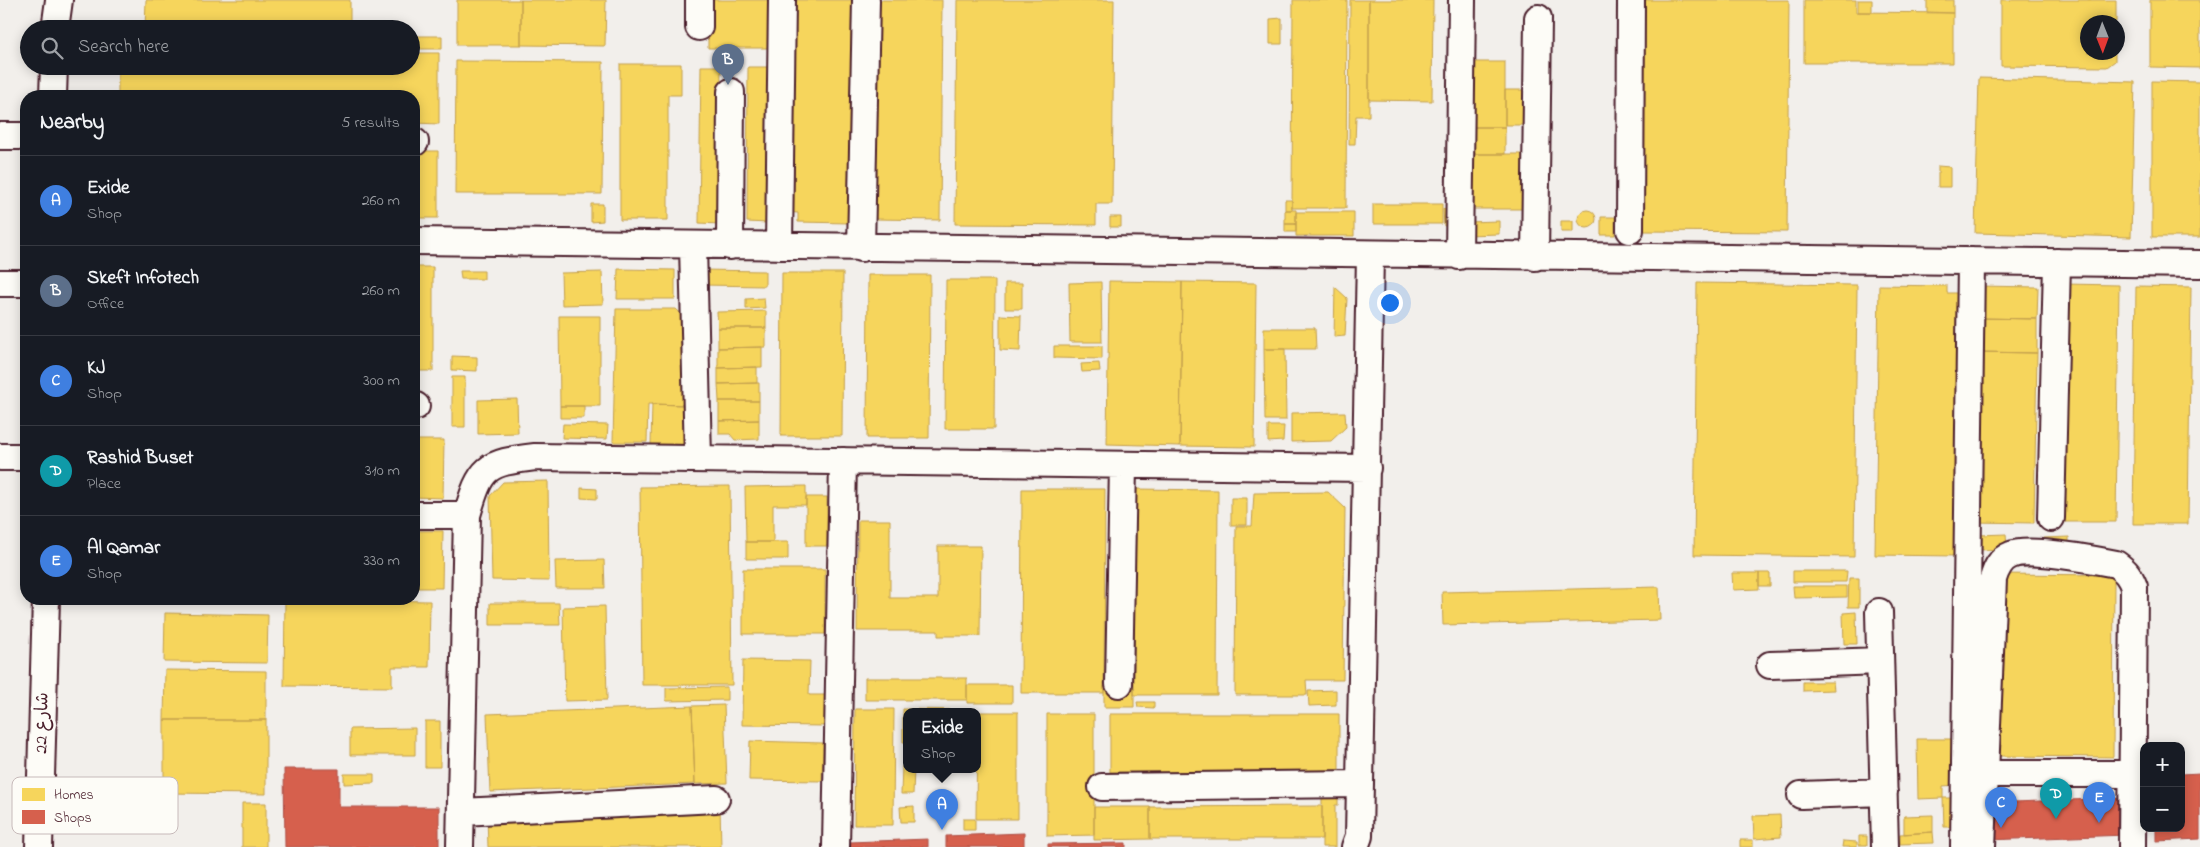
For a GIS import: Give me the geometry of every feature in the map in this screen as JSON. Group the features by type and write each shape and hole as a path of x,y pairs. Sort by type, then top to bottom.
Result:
{"street":[{"path":"50,0 54,20"},
{"path":"56,20 59,0"},
{"path":"699,0 699,27"},
{"path":"779,246 782,0"},
{"path":"861,248 866,0"},
{"path":"1459,256 1462,0"},
{"path":"1630,230 1631,0"},
{"path":"1535,256 1538,18"},
{"path":"53,90 54,75"},
{"path":"730,246 731,92"},
{"path":"0,136 20,136"},
{"path":"420,241 1370,255 2200,264"},
{"path":"693,245 698,459"},
{"path":"1359,844 1370,255"},
{"path":"1964,847 1971,261"},
{"path":"2051,518 2058,262"},
{"path":"0,283 20,283"},
{"path":"0,457 20,457"},
{"path":"460,847 467,515 480,478 497,463 535,457 1367,468"},
{"path":"836,847 843,461"},
{"path":"1119,684 1124,465"},
{"path":"420,515 467,515"},
{"path":"1982,847 1993,579 1996,569 2002,560 2020,552 2116,564 2131,578 2134,587 2132,847"},
{"name":"شارع 22","path":"42,777 46,605"},
{"path":"1879,612 1885,847"},
{"path":"1770,665 1880,661"},
{"path":"1984,774 2132,774"},
{"path":"1102,788 1360,784"},
{"path":"1802,795 1884,792"},
{"path":"460,812 716,799"},
{"name":"شارع 22","path":"40,834 40,847"}],"building: Homes":[{"path":"146,0 350,0 350,20 145,20"},
{"path":"457,0 521,0 521,45 457,45"},
{"path":"521,0 606,0 605,46 521,45"},
{"path":"708,0 769,0 769,48 708,48"},
{"path":"787,0 853,0 849,223 798,222 798,213 784,212"},
{"path":"877,0 942,0 940,220 875,219"},
{"path":"957,0 1114,0 1112,204 1096,204 1096,225 955,224"},
{"path":"1293,0 1347,0 1346,208 1292,208"},
{"path":"1350,0 1369,0 1369,116 1356,116 1355,144 1349,144"},
{"path":"1369,0 1433,0 1432,101 1369,100"},
{"path":"1642,0 1789,0 1787,232 1640,231"},
{"path":"1804,0 1856,0 1856,12 1953,13 1953,63 1804,63"},
{"path":"1858,0 1872,0 1872,12 1858,12"},
{"path":"1927,0 1953,0 1953,13 1927,12"},
{"path":"2001,0 2116,0 2116,15 2080,15 2080,60 2115,60 2107,67 2001,66"},
{"path":"2150,0 2200,0 2200,68 2150,67"},
{"path":"1282,18 1282,44 1270,44 1270,19"},
{"path":"420,36 442,36 442,49 420,49"},
{"path":"420,53 439,53 439,124 420,123 420,90 118,90 118,75 420,75"},
{"path":"456,61 603,62 602,194 455,194"},
{"path":"1466,62 1505,62 1505,127 1466,127"},
{"path":"620,64 681,64 681,95 668,95 668,220 620,220"},
{"path":"701,66 721,66 719,224 699,223"},
{"path":"748,67 770,67 768,223 747,222"},
{"path":"1979,78 2135,82 2131,237 1975,233"},
{"path":"2152,81 2200,82 2200,237 2152,237"},
{"path":"1505,90 1524,90 1524,125 1505,125"},
{"path":"1466,127 1505,127 1505,154 1466,154"},
{"path":"420,151 438,151 438,218 420,218"},
{"path":"1466,154 1524,154 1524,209 1466,209"},
{"path":"1938,166 1950,167 1950,187 1938,187"},
{"path":"1285,200 1292,200 1292,210 1285,210"},
{"path":"591,204 603,204 603,221 591,222"},
{"path":"1373,204 1442,204 1442,224 1373,224"},
{"path":"1443,209 1450,209 1451,226 1444,226"},
{"path":"1285,210 1296,210 1296,224 1285,224"},
{"path":"1587,210 1593,213 1596,219 1593,225 1587,228 1581,225 1578,219 1581,213"},
{"path":"1296,212 1354,212 1354,236 1296,236"},
{"path":"1110,217 1121,217 1121,227 1110,227"},
{"path":"1601,217 1615,217 1615,235 1601,235"},
{"path":"1499,221 1499,234 1467,235 1467,222"},
{"path":"1561,221 1573,221 1573,232 1561,232"},
{"path":"1285,224 1296,224 1296,232 1285,232"},
{"path":"420,267 433,267 433,371 420,371"},
{"path":"618,269 675,270 675,299 617,299"},
{"path":"702,270 765,271 765,286 702,285"},
{"path":"460,271 484,271 484,279 461,279"},
{"path":"602,272 603,304 562,305 561,273"},
{"path":"782,273 843,273 842,436 781,436"},
{"path":"868,275 930,275 929,438 867,438"},
{"path":"946,280 995,280 994,429 945,429"},
{"path":"1109,281 1182,282 1180,446 1107,444"},
{"path":"1101,282 1102,342 1070,342 1069,283"},
{"path":"1182,282 1256,283 1254,447 1180,446"},
{"path":"1005,283 1022,283 1022,309 1005,309"},
{"path":"1697,283 1857,285 1854,557 1694,555"},
{"path":"2064,284 2119,285 2116,522 2061,522"},
{"path":"1879,285 1947,286 1947,293 1961,293 1957,556 1875,555"},
{"path":"1978,286 2038,287 2037,319 1978,318"},
{"path":"2136,286 2191,287 2188,524 2133,524"},
{"path":"1335,287 1347,298 1345,336 1334,337"},
{"path":"764,298 765,308 746,309 746,299"},
{"path":"616,309 676,309 687,319 686,405 648,404 647,442 613,442"},
{"path":"766,311 766,328 718,328 717,312"},
{"path":"1000,315 1021,316 1020,351 1000,350"},
{"path":"559,316 600,316 600,406 560,406"},
{"path":"1978,318 2037,319 2037,353 1977,352"},
{"path":"718,328 766,328 766,347 718,348"},
{"path":"1264,328 1315,328 1316,349 1264,349"},
{"path":"1054,346 1102,346 1102,359 1054,358"},
{"path":"762,347 762,367 718,368 718,348"},
{"path":"1264,349 1285,349 1286,420 1265,420"},
{"path":"1977,352 2037,353 2034,523 1974,522"},
{"path":"452,356 477,357 477,371 452,370"},
{"path":"1099,363 1100,371 1082,372 1081,364"},
{"path":"757,367 757,383 718,384 718,368"},
{"path":"452,377 465,377 465,427 452,427"},
{"path":"759,383 759,401 719,401 718,384"},
{"path":"517,399 518,433 478,434 478,400"},
{"path":"719,401 759,401 759,420 719,421"},
{"path":"652,404 686,405 685,445 651,445"},
{"path":"560,406 584,406 584,418 560,418"},
{"path":"1345,412 1346,427 1331,441 1291,442 1291,413"},
{"path":"759,420 759,439 735,440 730,434 719,434 719,421"},
{"path":"563,424 608,425 607,439 562,438"},
{"path":"1268,426 1284,426 1283,441 1268,442"},
{"path":"420,440 444,440 443,498 420,497"},
{"path":"548,481 549,581 492,580 490,496 503,482"},
{"path":"730,486 732,685 642,685 640,487"},
{"path":"806,486 806,505 773,505 773,542 746,542 745,487"},
{"path":"581,488 597,489 597,499 581,498"},
{"path":"1022,489 1105,489 1104,693 1021,693"},
{"path":"1135,489 1218,490 1217,695 1134,695"},
{"path":"1328,492 1345,508 1343,680 1306,680 1307,695 1235,695 1236,526 1252,526 1254,493"},
{"path":"806,497 827,497 827,546 806,546"},
{"path":"1231,498 1247,498 1247,525 1231,525"},
{"path":"858,520 890,520 890,598 938,598 938,546 981,546 980,636 938,636 938,631 857,631"},
{"path":"420,531 443,531 442,588 420,588"},
{"path":"2006,534 2007,549 1979,550 1979,535"},
{"path":"2069,537 2069,547 2045,548 2044,538"},
{"path":"746,542 788,542 788,559 746,559"},
{"path":"604,560 605,588 556,588 555,561"},
{"path":"743,569 825,569 825,634 743,634"},
{"path":"1793,571 1847,571 1846,582 1793,582"},
{"path":"1732,573 1759,573 1759,589 1733,590"},
{"path":"1759,573 1770,573 1770,586 1759,586"},
{"path":"1998,574 2114,575 2113,757 1997,756"},
{"path":"1849,578 1859,578 1859,607 1848,607"},
{"path":"1793,586 1847,586 1847,597 1794,598"},
{"path":"1659,587 1660,620 1443,625 1442,592"},
{"path":"420,601 430,601 429,667 392,667 392,687 284,686 285,605 420,605"},
{"path":"490,603 559,603 560,625 490,625"},
{"path":"605,606 607,700 565,701 563,607"},
{"path":"1856,612 1857,644 1844,644 1843,613"},
{"path":"165,613 268,615 267,663 164,662"},
{"path":"743,660 810,661 809,695 826,695 825,726 742,725"},
{"path":"165,670 266,671 266,720 164,720"},
{"path":"865,678 967,678 967,700 865,700"},
{"path":"1803,682 1833,682 1834,690 1803,691"},
{"path":"967,685 1012,685 1012,703 967,703"},
{"path":"1104,686 1134,687 1134,707 1104,707"},
{"path":"727,687 727,700 666,701 666,688"},
{"path":"1336,690 1336,705 1309,706 1308,691"},
{"path":"1137,702 1154,702 1154,708 1138,707"},
{"path":"724,705 727,783 695,784 692,706"},
{"path":"692,706 695,784 490,792 487,714"},
{"path":"855,709 894,709 893,825 854,825"},
{"path":"981,712 1018,712 1018,819 976,819 976,773 981,773"},
{"path":"1047,714 1094,714 1094,835 1047,836"},
{"path":"1110,714 1339,714 1339,772 1110,772"},
{"path":"164,720 266,720 266,794 178,793 178,777 164,777"},
{"path":"425,721 440,721 440,767 425,767"},
{"path":"415,728 415,755 350,755 350,729"},
{"path":"1917,739 1955,739 1957,785 1943,786 1943,798 1918,799"},
{"path":"750,741 823,743 822,781 749,780"},
{"path":"902,766 903,773 914,773 913,794 901,794"},
{"path":"344,774 374,774 374,783 344,784"},
{"path":"1322,798 1338,798 1338,805 1335,805 1335,847 1322,847"},
{"path":"1943,798 1952,798 1953,827 1944,827"},
{"path":"242,803 266,803 266,847 242,847"},
{"path":"914,806 914,822 901,822 900,807"},
{"path":"1322,806 1322,839 1150,839 1150,807"},
{"path":"720,807 721,847 488,847 487,816"},
{"path":"1094,807 1150,807 1150,839 1094,840"},
{"path":"1780,815 1781,837 1754,839 1753,816"},
{"path":"1933,815 1933,832 1904,834 1904,816"},
{"path":"963,819 975,819 975,830 963,830"},
{"path":"1933,832 1934,843 1900,844 1900,834"},
{"path":"1859,836 1867,836 1867,845 1859,845"},
{"path":"1740,840 1753,840 1753,847 1740,847"},
{"path":"1843,841 1857,842 1857,847 1842,847"}],"building: Shops":[{"path":"284,769 339,769 339,807 439,807 439,847 285,847"},
{"path":"2200,773 2200,839 2156,841 2156,832 2185,832 2185,774"},
{"path":"2125,798 2127,835 1987,840 1985,803"},
{"path":"1024,833 1024,847 946,847 946,836"},
{"path":"928,839 928,847 850,847 850,842"},
{"path":"1126,843 1126,847 1048,847 1048,844"}],"place":[{"name":"Skeft Infotech","path":"728,85"},
{"name":"Rashid Buset","path":"2056,819"},
{"name":"Al Qamar","path":"2099,823"},
{"name":"KJ","path":"2001,828"},
{"name":"Exide","path":"942,830"}]}
